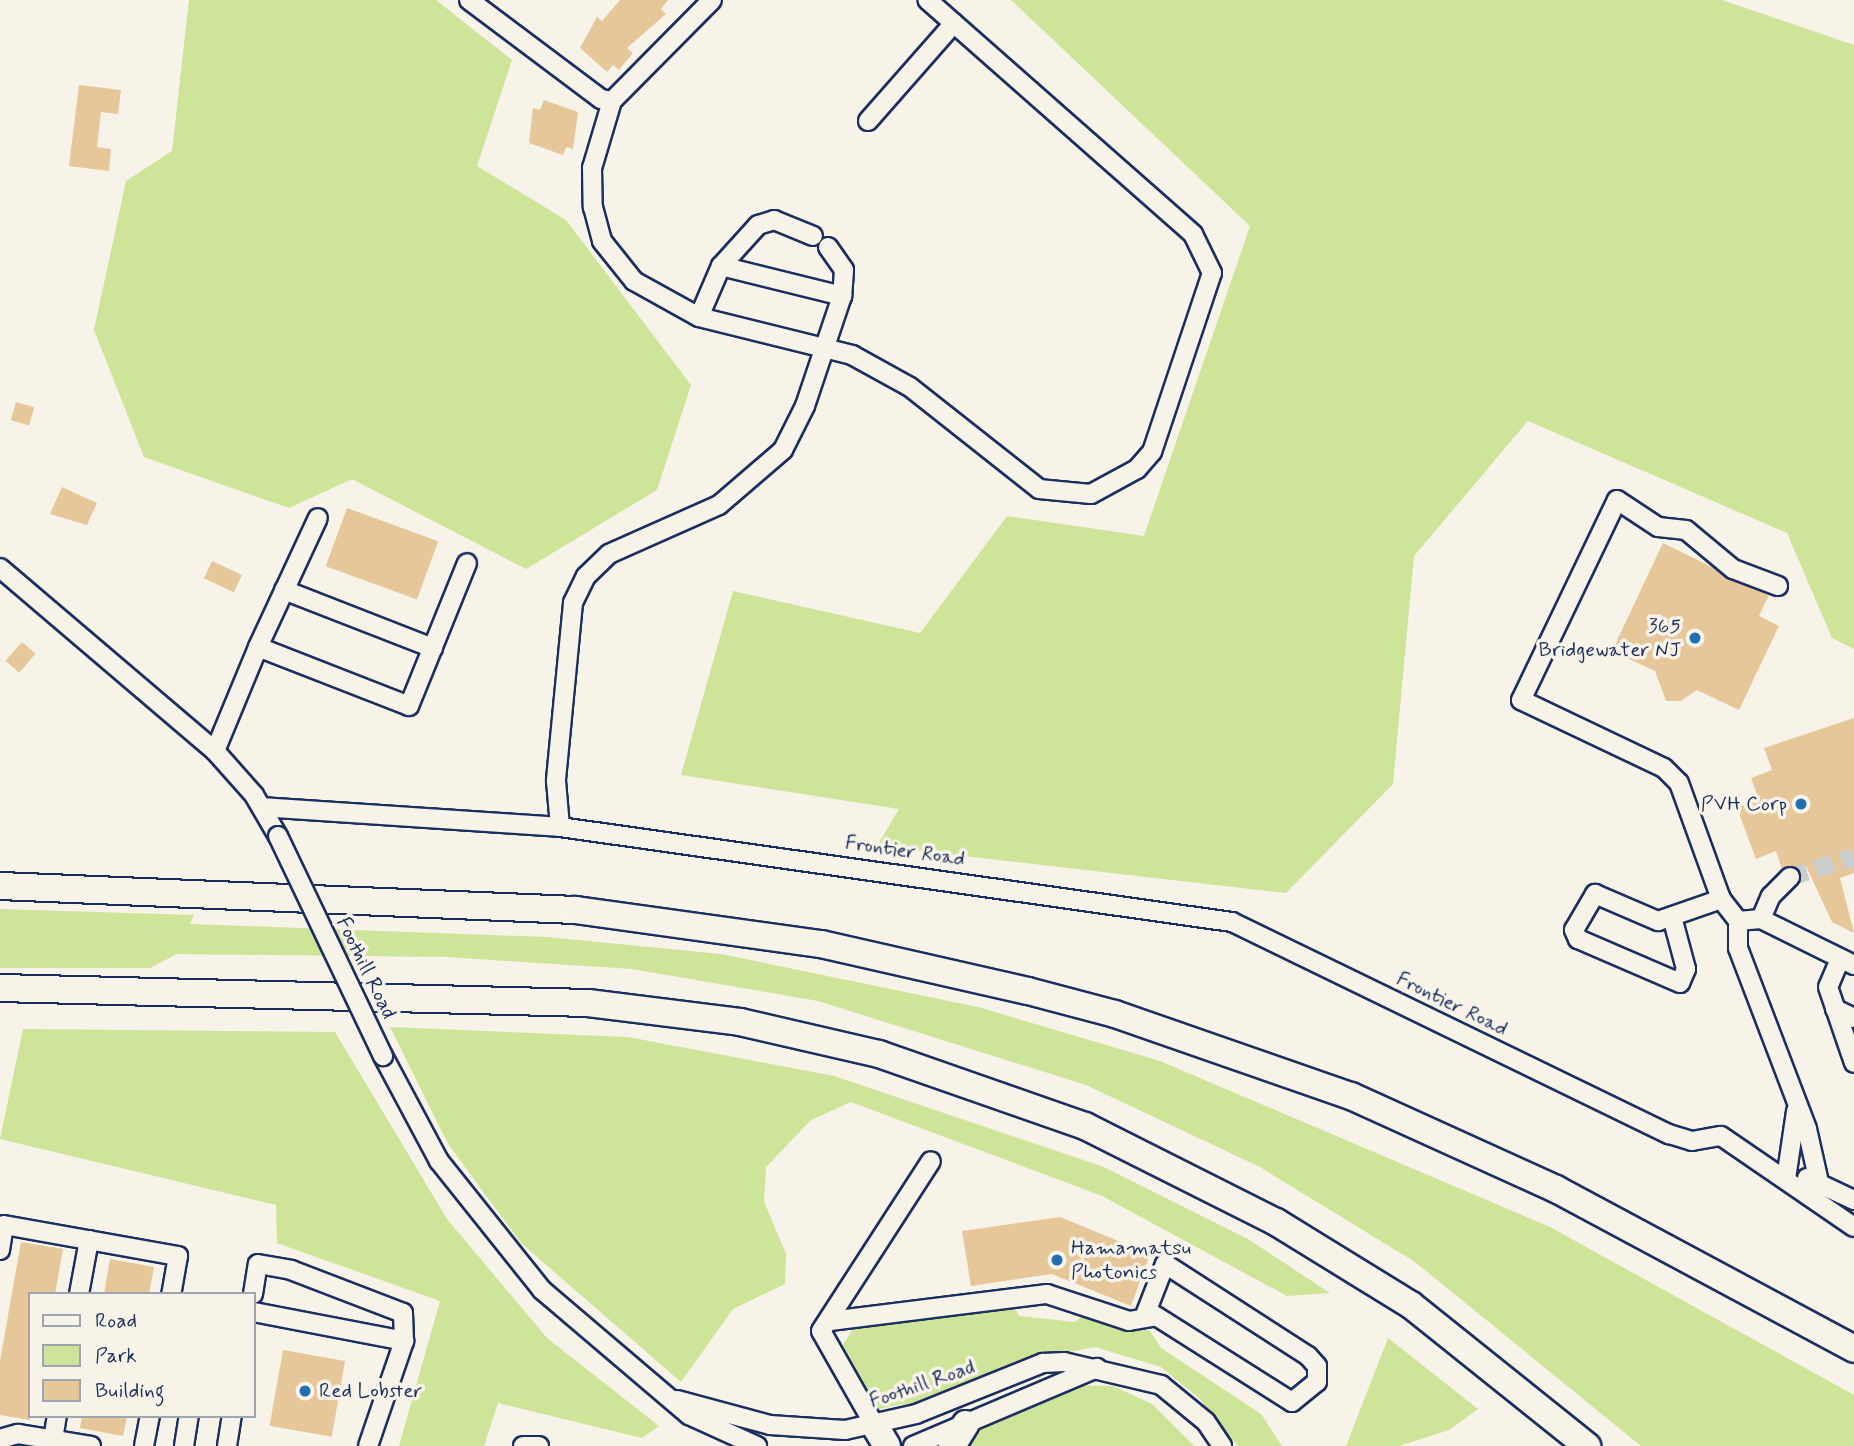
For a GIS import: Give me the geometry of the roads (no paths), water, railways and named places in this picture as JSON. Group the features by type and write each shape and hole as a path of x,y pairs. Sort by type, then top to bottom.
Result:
{"highway":[{"path":"0,886 575,910 821,944 1028,991 1151,1026 1351,1097 1556,1189 1854,1349"},
{"path":"0,988 588,1003 740,1022 879,1054 1086,1126 1276,1222 1411,1305 1587,1446"},
{"path":"952,1446 966,1424"}],"street":[{"path":"469,0 601,99 612,101"},
{"path":"712,0 612,101 592,168 602,241 634,281 699,317 828,346 910,387 1054,494 1091,494 1110,486 1152,452 1211,286 1205,252 1193,234 928,0"},
{"path":"868,121 954,23"},
{"path":"561,827 556,781 567,627 586,576 609,554 719,505 756,478 783,450 828,346 842,296 844,270 820,241 774,220 758,225 721,266 699,317"},
{"path":"721,266 842,296"},
{"path":"1778,586 1733,569 1686,530 1658,527 1617,500 1521,700 1670,774 1687,801 1721,899 1738,921 1738,947 1818,1178"},
{"path":"215,751 258,647 318,518"},
{"path":"258,647 409,706 467,563"},
{"name":"Foothill Road","path":"0,568 215,751 262,807 383,1056 439,1161 511,1257 609,1353 677,1400 689,1415 757,1446"},
{"path":"285,590 433,648"},
{"name":"Frontier Road","path":"262,807 561,827 1208,915 1669,1134 1692,1141 1721,1136 1854,1227"},
{"path":"1761,919 1770,896 1790,877"},
{"path":"1672,917 1686,969 1680,983 1578,939 1574,930 1595,894 1658,921 1721,899"},
{"path":"1738,921 1761,919 1847,962 1828,987 1854,1063"},
{"path":"1835,1009 1854,1018"},
{"path":"1796,1111 1786,1179 1818,1178 1854,1200"},
{"path":"881,1436 821,1331 830,1321 931,1161"},
{"path":"0,1250 5,1225 178,1256 171,1292"},
{"path":"79,1292 89,1240"},
{"path":"253,1292 258,1264 291,1270 402,1313 404,1341 369,1446"},
{"path":"830,1321 1031,1294 1064,1298 1129,1321 1145,1315 1156,1316 1292,1402 1307,1397 1317,1382 1317,1366 1308,1356 1165,1264 1145,1315"},
{"path":"256,1312 404,1341"},
{"name":"Foothill Road","path":"677,1400 805,1429 881,1436 1043,1363 1097,1368 1161,1385 1206,1422 1222,1446"},
{"path":"913,1446 1097,1368"},
{"path":"53,1440 57,1418"},
{"path":"144,1446 150,1418"},
{"path":"184,1446 189,1418"},
{"path":"227,1446 232,1418"},
{"path":"0,1439 19,1434 73,1446 91,1446"},
{"path":"523,1446 539,1446"}],"tunnel":[{"path":"1790,877 1854,857"}],"place":[{"name":"365 Bridgewater NJ","path":"1695,638"},
{"name":"PVH Corp","path":"1801,804"},
{"name":"Hamamatsu Photonics","path":"1057,1260"},
{"name":"Red Lobster","path":"305,1391"}]}
